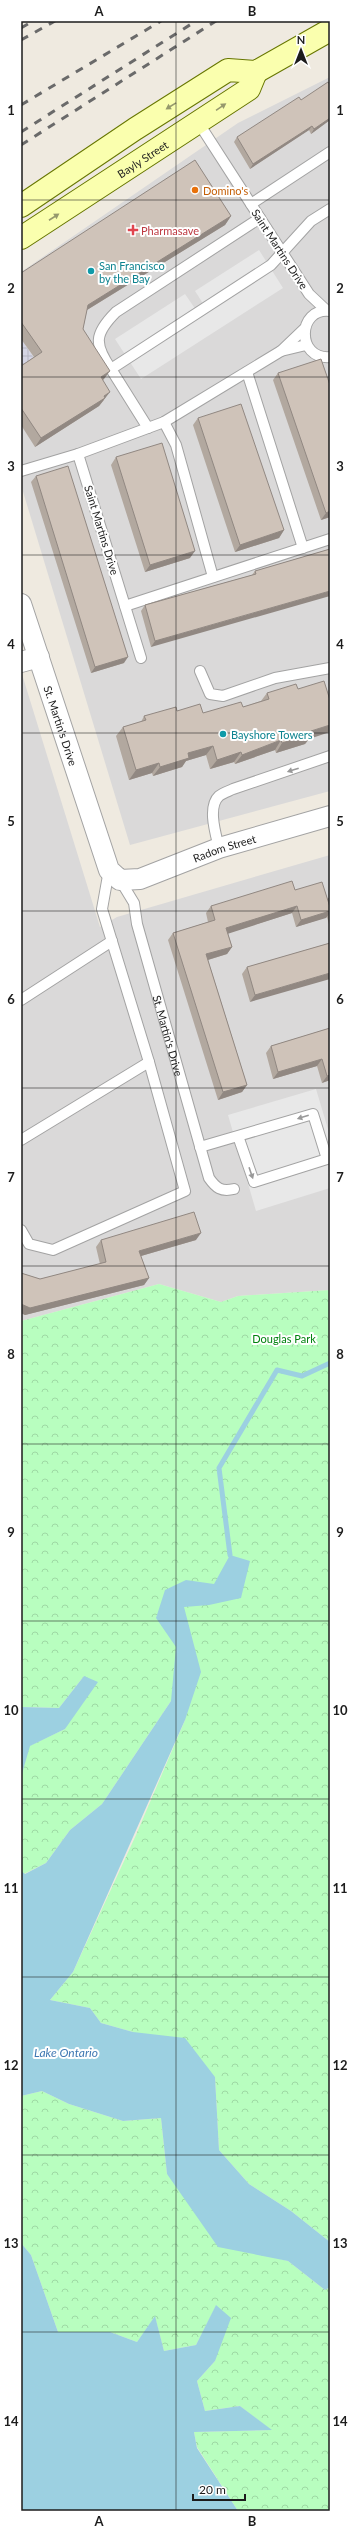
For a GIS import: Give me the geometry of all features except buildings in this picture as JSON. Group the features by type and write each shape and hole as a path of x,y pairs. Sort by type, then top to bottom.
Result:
{"main road":[{"path":"21,206 135,129 228,70 256,72 330,30"},
{"name":"Bayly Street","path":"21,238 249,89 256,72"}],"street":[{"name":"St. Martin's Drive","path":"21,604 30,660 115,875"},
{"name":"Radom Street","path":"115,875 140,879 166,867 219,848 330,816"}],"lane":[{"name":"Saint Martins Drive","path":"198,122 309,294 328,311"},
{"path":"251,204 330,152"},
{"path":"111,369 271,265 311,221 330,209"},
{"path":"148,428 102,355 98,342 101,326 116,312 260,218"},
{"name":"Saint Martins Drive","path":"309,294 313,315 328,311"},
{"path":"21,471 78,454 164,422 281,351 304,329 313,315"},
{"path":"304,329 306,345 319,356 330,357"},
{"path":"281,351 306,345"},
{"path":"247,372 303,548"},
{"path":"164,422 176,445 213,577"},
{"name":"Saint Martins Drive","path":"78,454 141,658"},
{"path":"125,606 330,539"},
{"path":"200,672 210,694 223,696 275,678 330,668"},
{"path":"219,848 214,828 214,804 219,796 233,789 330,756"},
{"name":"St. Martin's Drive","path":"21,1230 29,1244 53,1250 185,1191 149,1062 102,909 115,875"},
{"name":"St. Martin's Drive","path":"115,875 134,903 137,924 209,1178 215,1187 225,1191 234,1188"},
{"path":"21,1000 112,941"},
{"path":"21,1140 149,1062"},
{"path":"200,1147 313,1114 327,1159 254,1182 238,1136"}],"shaded area":[{"path":"330,77 330,791 130,845 21,485 21,272 238,123"},
{"path":"259,250 283,288 141,379 115,339 185,294 196,310 204,305 195,291"},
{"path":"21,339 36,361 21,371"},
{"path":"21,671 100,927 117,917 330,855 330,1290 238,1296 221,1302 159,1284 21,1321"},
{"path":"316,1089 330,1136 330,1188 256,1211 228,1115"}],"green space":[{"name":"Douglas Park","path":"159,1284 221,1302 238,1296 330,1290 330,2242 291,2211 249,2184 219,2150 215,2077 133,2032 101,2023 90,2008 50,2000 73,1972 136,1835 185,1720 171,1701 102,1804 70,1830 46,1863 24,1874 21,1871 21,1777 29,1746 65,1729 84,1676 59,1708 21,1707 21,1321"},
{"path":"42,2091 69,2104 123,2121 161,2118 167,2174 256,2253 288,2261 325,2290 330,2287 330,2511 238,2511 197,2447 194,2432 271,2430 240,2406 205,2411 197,2381 215,2361 216,2306 196,2345 164,2351 155,2317 137,2342 110,2332 58,2332 31,2255 21,2243 21,2096"}],"water":[{"name":"Lake Ontario","path":"230,1555 250,1561 241,1598 209,1605 184,1607 201,1672 185,1720 73,1972 50,2000 90,2008 101,2023 133,2032 185,2038 215,2077 219,2150 249,2184 291,2211 330,2242 330,2287 325,2290 288,2261 218,2247 167,2174 161,2118 123,2121 69,2104 42,2091 21,2096 21,1871 25,1874 46,1863 70,1830 102,1804 171,1701 176,1647 156,1618 165,1590 186,1580 214,1584"},
{"path":"84,1676 98,1682 65,1729 30,1746 21,1777 21,1707 59,1708"},
{"path":"21,2243 31,2255 58,2332 110,2332 137,2342 155,2316 164,2351 196,2345 216,2305 231,2318 215,2361 197,2381 205,2411 240,2406 272,2430 194,2432 197,2448 238,2511 21,2511"}],"waterway":[{"path":"230,1555 219,1468 277,1370 302,1376 330,1363"}],"railway":[{"path":"21,28 33,21"},
{"path":"21,40 55,21"},
{"path":"21,105 161,21"},
{"path":"21,132 196,21"},
{"path":"21,145 216,21"}],"place":[{"name":"Domino's","path":"195,190"},
{"name":"Pharmasave","path":"133,230"},
{"name":"San Francisco by the Bay","path":"91,271"},
{"name":"Bayshore Towers","path":"223,734"}]}
